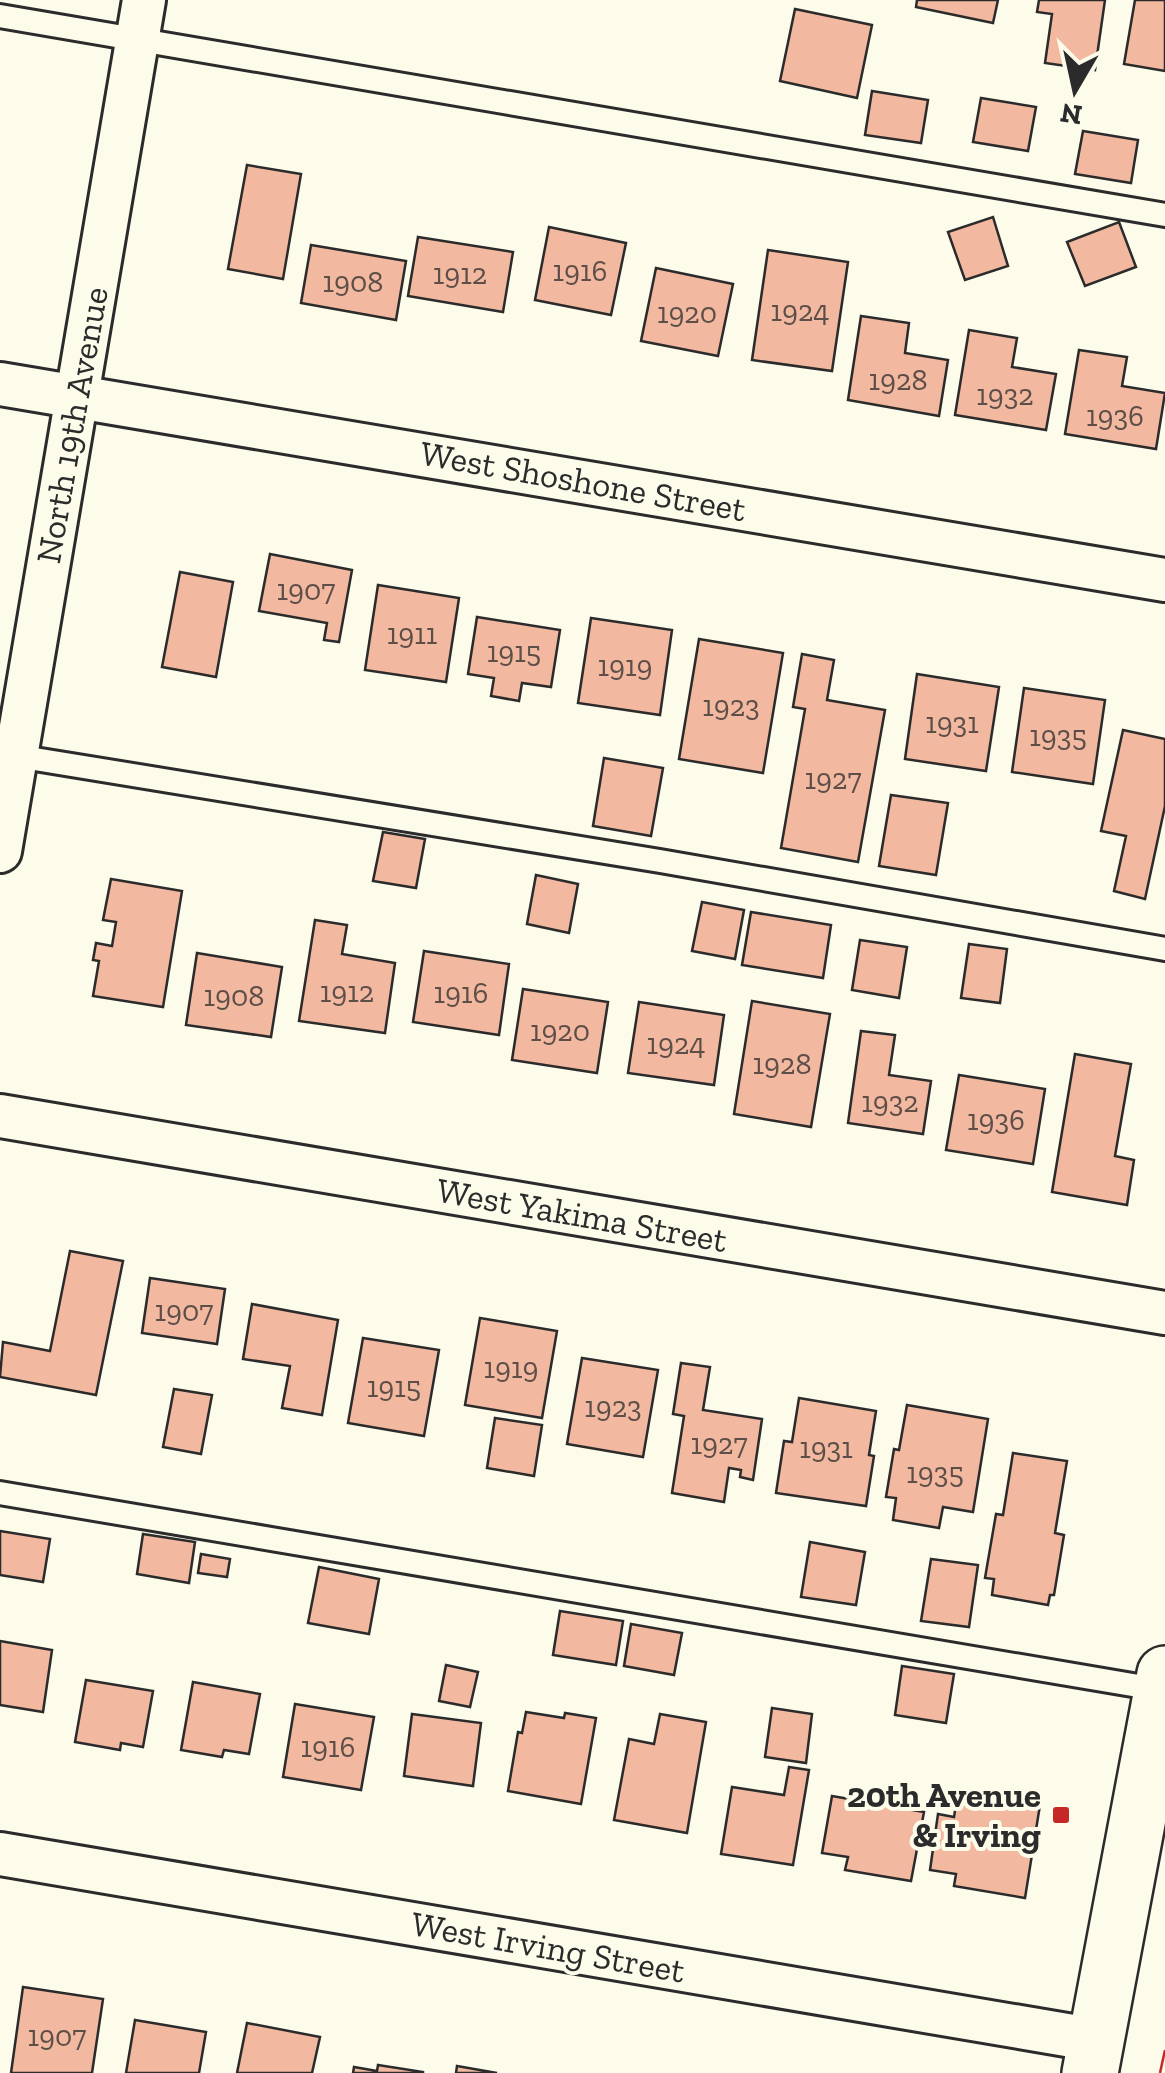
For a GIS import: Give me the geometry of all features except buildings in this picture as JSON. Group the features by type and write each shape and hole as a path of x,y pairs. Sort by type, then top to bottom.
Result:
{"main road":[{"path":"1094,2056 1158,1755 1164,1682"}],"street":[{"name":"North 19th Avenue","path":"0,851 8,754 77,396 141,20"},
{"name":"West Shoshone Street","path":"0,384 1165,580"},
{"name":"West Yakima Street","path":"0,1116 1165,1313"},
{"name":"West Irving Street","path":"0,1854 1094,2056"}],"lane":[{"path":"0,16 141,20 1165,215"},
{"path":"8,754 1165,948"},
{"path":"0,1493 1164,1682"}],"power":[{"path":"1160,2073 1165,2050"}],"place":[{"name":"20th Avenue & Irving","path":"1061,1815"}]}
